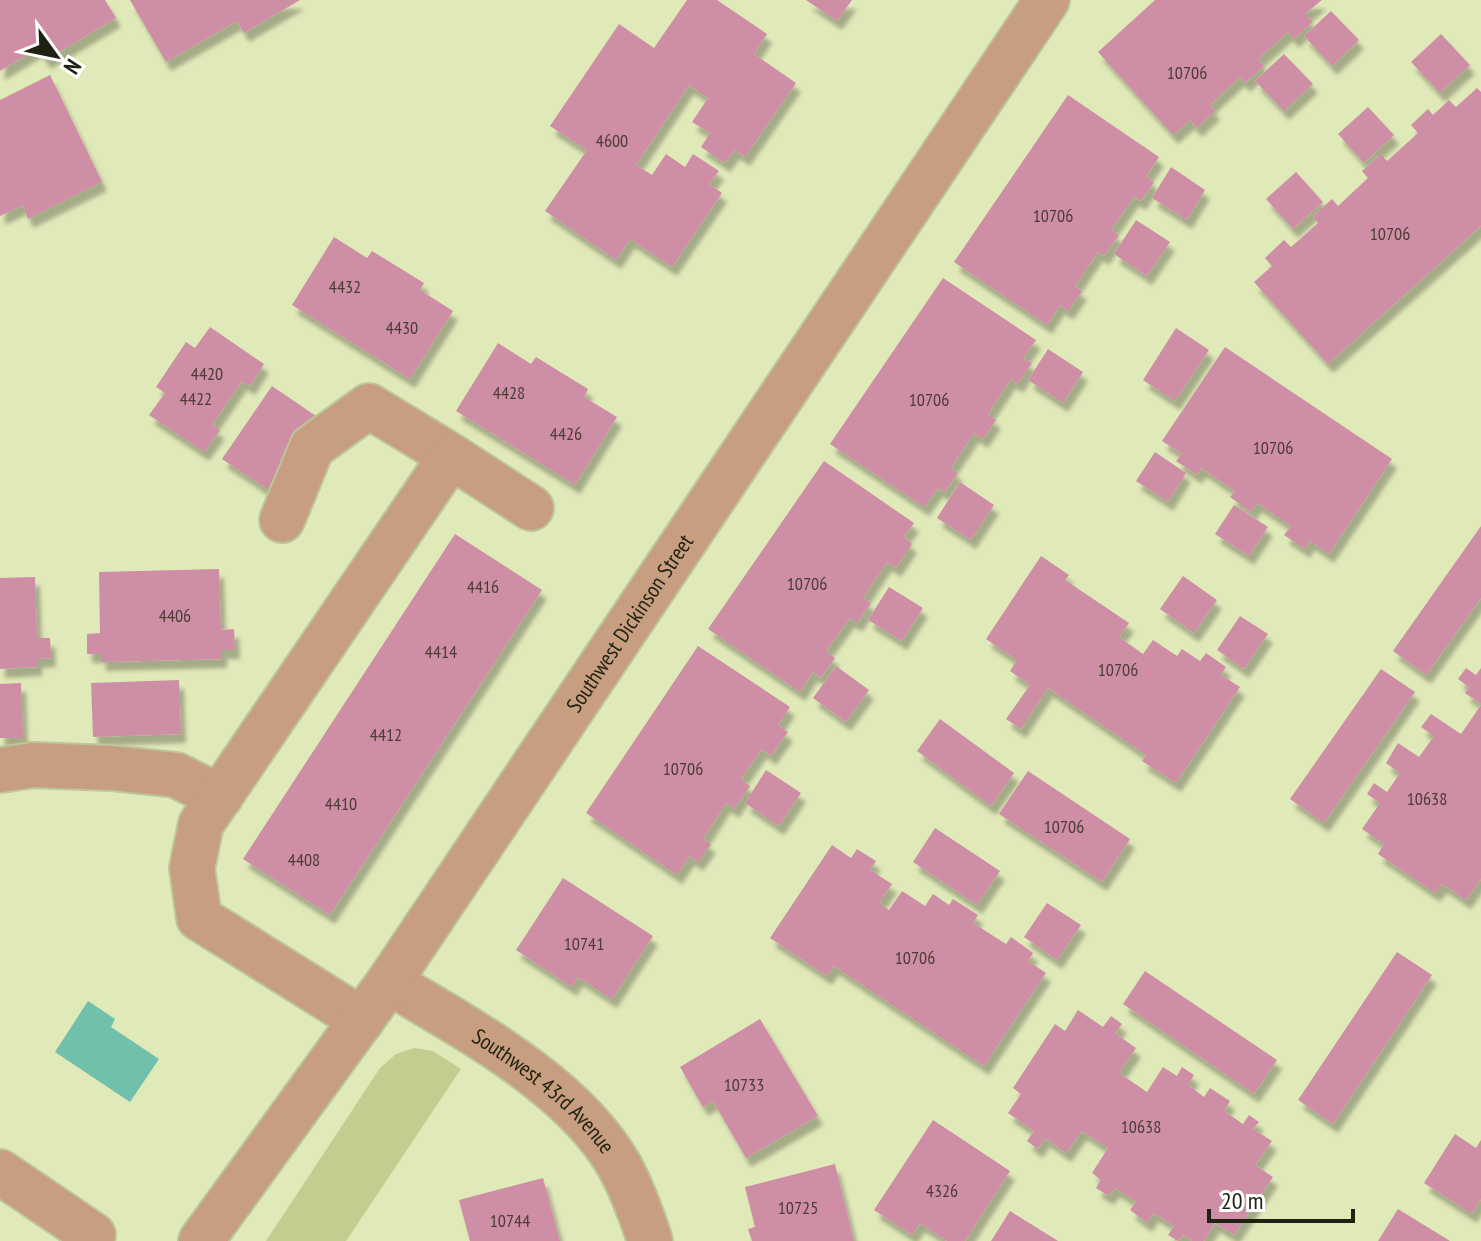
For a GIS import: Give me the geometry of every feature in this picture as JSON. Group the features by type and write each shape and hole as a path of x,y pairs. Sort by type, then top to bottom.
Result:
{"street":[{"name":"Southwest Dickinson Street","path":"201,1241 389,982 1047,0"},
{"path":"282,520 312,447 369,406 531,508"},
{"path":"362,1020 199,918 192,868 201,824 451,456"},
{"path":"0,770 33,765 112,768 176,775 220,797"},
{"name":"Southwest 43rd Avenue","path":"389,982 540,1078 589,1124 619,1166 650,1241"},
{"path":"0,1172 93,1239"}],"green space":[{"path":"414,1048 433,1051 461,1069 346,1241 266,1241 380,1068 396,1054"}],"water":[{"path":"88,1001 115,1019 111,1027 159,1059 130,1102 55,1052"}],"building":[{"path":"0,0 105,0 116,18 46,60 38,48 0,71"},
{"path":"130,0 300,0 244,33 237,21 166,62"},
{"path":"687,0 717,0 767,34 754,54 796,83 745,157 735,150 725,163 701,147 710,133 692,122 708,98 689,85 636,165 652,175 666,154 685,167 693,154 719,171 709,184 722,193 672,267 630,239 616,260 545,211 587,150 550,126 619,24 654,48"},
{"path":"806,0 852,0 837,21"},
{"path":"1155,0 1322,0 1305,14 1313,22 1294,39 1288,32 1258,59 1264,66 1245,83 1240,77 1210,105 1215,111 1197,128 1190,120 1173,135 1098,52"},
{"path":"1331,11 1359,40 1332,66 1304,36"},
{"path":"1441,34 1470,65 1440,93 1411,62"},
{"path":"1284,54 1313,84 1284,111 1255,81"},
{"path":"50,75 102,182 28,219 23,205 0,216 0,100"},
{"path":"1477,88 1481,92 1481,226 1328,364 1254,282 1272,266 1265,258 1284,240 1291,247 1318,223 1313,216 1332,199 1338,206 1368,178 1362,171 1381,154 1387,161 1418,133 1411,125 1428,109 1433,115 1449,100 1456,107"},
{"path":"1068,95 1159,157 1146,176 1154,182 1141,201 1134,197 1111,230 1119,235 1104,256 1098,252 1075,286 1082,291 1068,311 1060,305 1047,325 954,262"},
{"path":"1368,107 1394,135 1364,163 1338,134"},
{"path":"1171,167 1205,190 1187,220 1152,198"},
{"path":"1296,172 1323,202 1293,229 1266,199"},
{"path":"1136,220 1170,242 1147,276 1114,254"},
{"path":"334,237 367,258 372,251 424,283 420,290 453,311 410,379 292,305"},
{"path":"943,278 1036,340 1023,358 1032,363 1018,384 1011,379 988,414 996,420 983,439 974,433 951,468 958,473 945,492 938,488 924,507 830,444"},
{"path":"210,327 264,364 250,386 242,381 212,425 220,430 204,452 149,415 165,393 156,387 186,342 195,348"},
{"path":"1176,328 1209,350 1175,401 1143,380"},
{"path":"498,343 531,364 536,357 588,389 584,397 617,417 575,485 456,411"},
{"path":"1225,347 1392,459 1329,554 1310,541 1305,549 1284,535 1291,526 1257,503 1251,512 1230,497 1235,491 1201,468 1197,475 1176,461 1182,454 1162,441"},
{"path":"1048,349 1083,372 1063,403 1028,380"},
{"path":"272,386 316,416 267,489 222,459"},
{"path":"1155,452 1186,473 1168,502 1136,481"},
{"path":"824,461 914,523 904,537 912,544 896,568 887,562 863,598 871,603 857,623 850,618 826,651 835,658 821,678 813,672 800,692 708,629"},
{"path":"960,482 994,505 971,540 937,518"},
{"path":"1234,505 1268,527 1249,556 1215,534"},
{"path":"1481,526 1481,598 1426,675 1393,651"},
{"path":"455,534 542,590 330,915 243,859"},
{"path":"1041,556 1069,575 1065,580 1129,623 1119,637 1143,654 1153,640 1177,656 1182,649 1200,661 1206,653 1226,667 1221,675 1240,687 1176,783 1142,761 1146,755 1048,688 1021,729 1006,719 1030,685 1010,671 1017,660 986,639"},
{"path":"219,569 221,630 234,629 235,650 222,650 222,659 101,662 101,654 87,654 87,634 100,633 99,572"},
{"path":"1183,576 1217,600 1194,633 1160,609"},
{"path":"35,577 37,638 50,638 51,658 37,659 37,667 0,669 0,578"},
{"path":"889,587 923,608 902,641 868,620"},
{"path":"1240,616 1268,634 1244,669 1217,650"},
{"path":"698,646 790,707 778,725 788,732 771,756 762,749 741,779 750,786 734,809 726,803 703,839 711,844 698,862 690,856 677,875 586,813"},
{"path":"836,666 869,690 846,722 813,698"},
{"path":"1466,668 1476,675 1481,668 1481,704 1465,693 1469,687 1458,679"},
{"path":"1381,669 1415,692 1324,823 1290,799"},
{"path":"179,680 181,734 93,737 91,683"},
{"path":"21,683 23,738 0,738 0,684"},
{"path":"1481,705 1481,879 1466,900 1442,884 1435,893 1378,854 1384,844 1362,829 1380,803 1367,794 1374,783 1387,792 1400,773 1386,763 1398,743 1419,757 1434,736 1421,727 1431,714 1461,734"},
{"path":"940,719 1014,773 991,806 917,751"},
{"path":"766,770 801,793 779,826 745,803"},
{"path":"1028,771 1130,839 1102,882 999,814"},
{"path":"935,828 1000,871 977,905 913,862"},
{"path":"832,845 851,858 857,849 876,861 870,870 892,884 879,903 889,910 902,891 925,906 933,894 949,905 953,899 978,915 973,923 1006,944 1011,937 1033,953 1028,961 1046,973 984,1066 834,966 827,976 770,938"},
{"path":"563,878 653,936 612,999 578,977 572,987 516,950"},
{"path":"1047,903 1081,925 1057,960 1024,937"},
{"path":"1397,952 1432,975 1333,1124 1298,1100"},
{"path":"1145,971 1277,1060 1254,1094 1123,1004"},
{"path":"1078,1010 1103,1027 1111,1016 1122,1024 1115,1033 1136,1048 1119,1073 1147,1092 1163,1067 1177,1076 1182,1067 1194,1075 1188,1085 1204,1097 1210,1088 1230,1101 1224,1111 1243,1124 1249,1115 1259,1122 1253,1129 1272,1141 1255,1165 1273,1177 1234,1235 1215,1223 1204,1241 1192,1241 1183,1235 1178,1241 1168,1235 1174,1226 1154,1213 1147,1223 1130,1210 1136,1202 1115,1188 1109,1196 1096,1188 1101,1180 1092,1173 1108,1148 1082,1131 1066,1153 1045,1138 1038,1149 1027,1141 1034,1131 1008,1113 1021,1094 1013,1088 1055,1024 1065,1031"},
{"path":"760,1019 818,1116 746,1158 713,1101 703,1107 680,1067"},
{"path":"933,1120 1010,1171 965,1241 947,1241 920,1223 912,1235 874,1210"},
{"path":"1455,1134 1476,1148 1481,1140 1481,1199 1472,1214 1424,1183"},
{"path":"835,1164 854,1241 752,1241 748,1229 755,1227 745,1187"},
{"path":"543,1178 560,1241 470,1241 459,1200"},
{"path":"1398,1209 1450,1241 1378,1241"},
{"path":"1010,1211 1058,1241 991,1241"}]}
